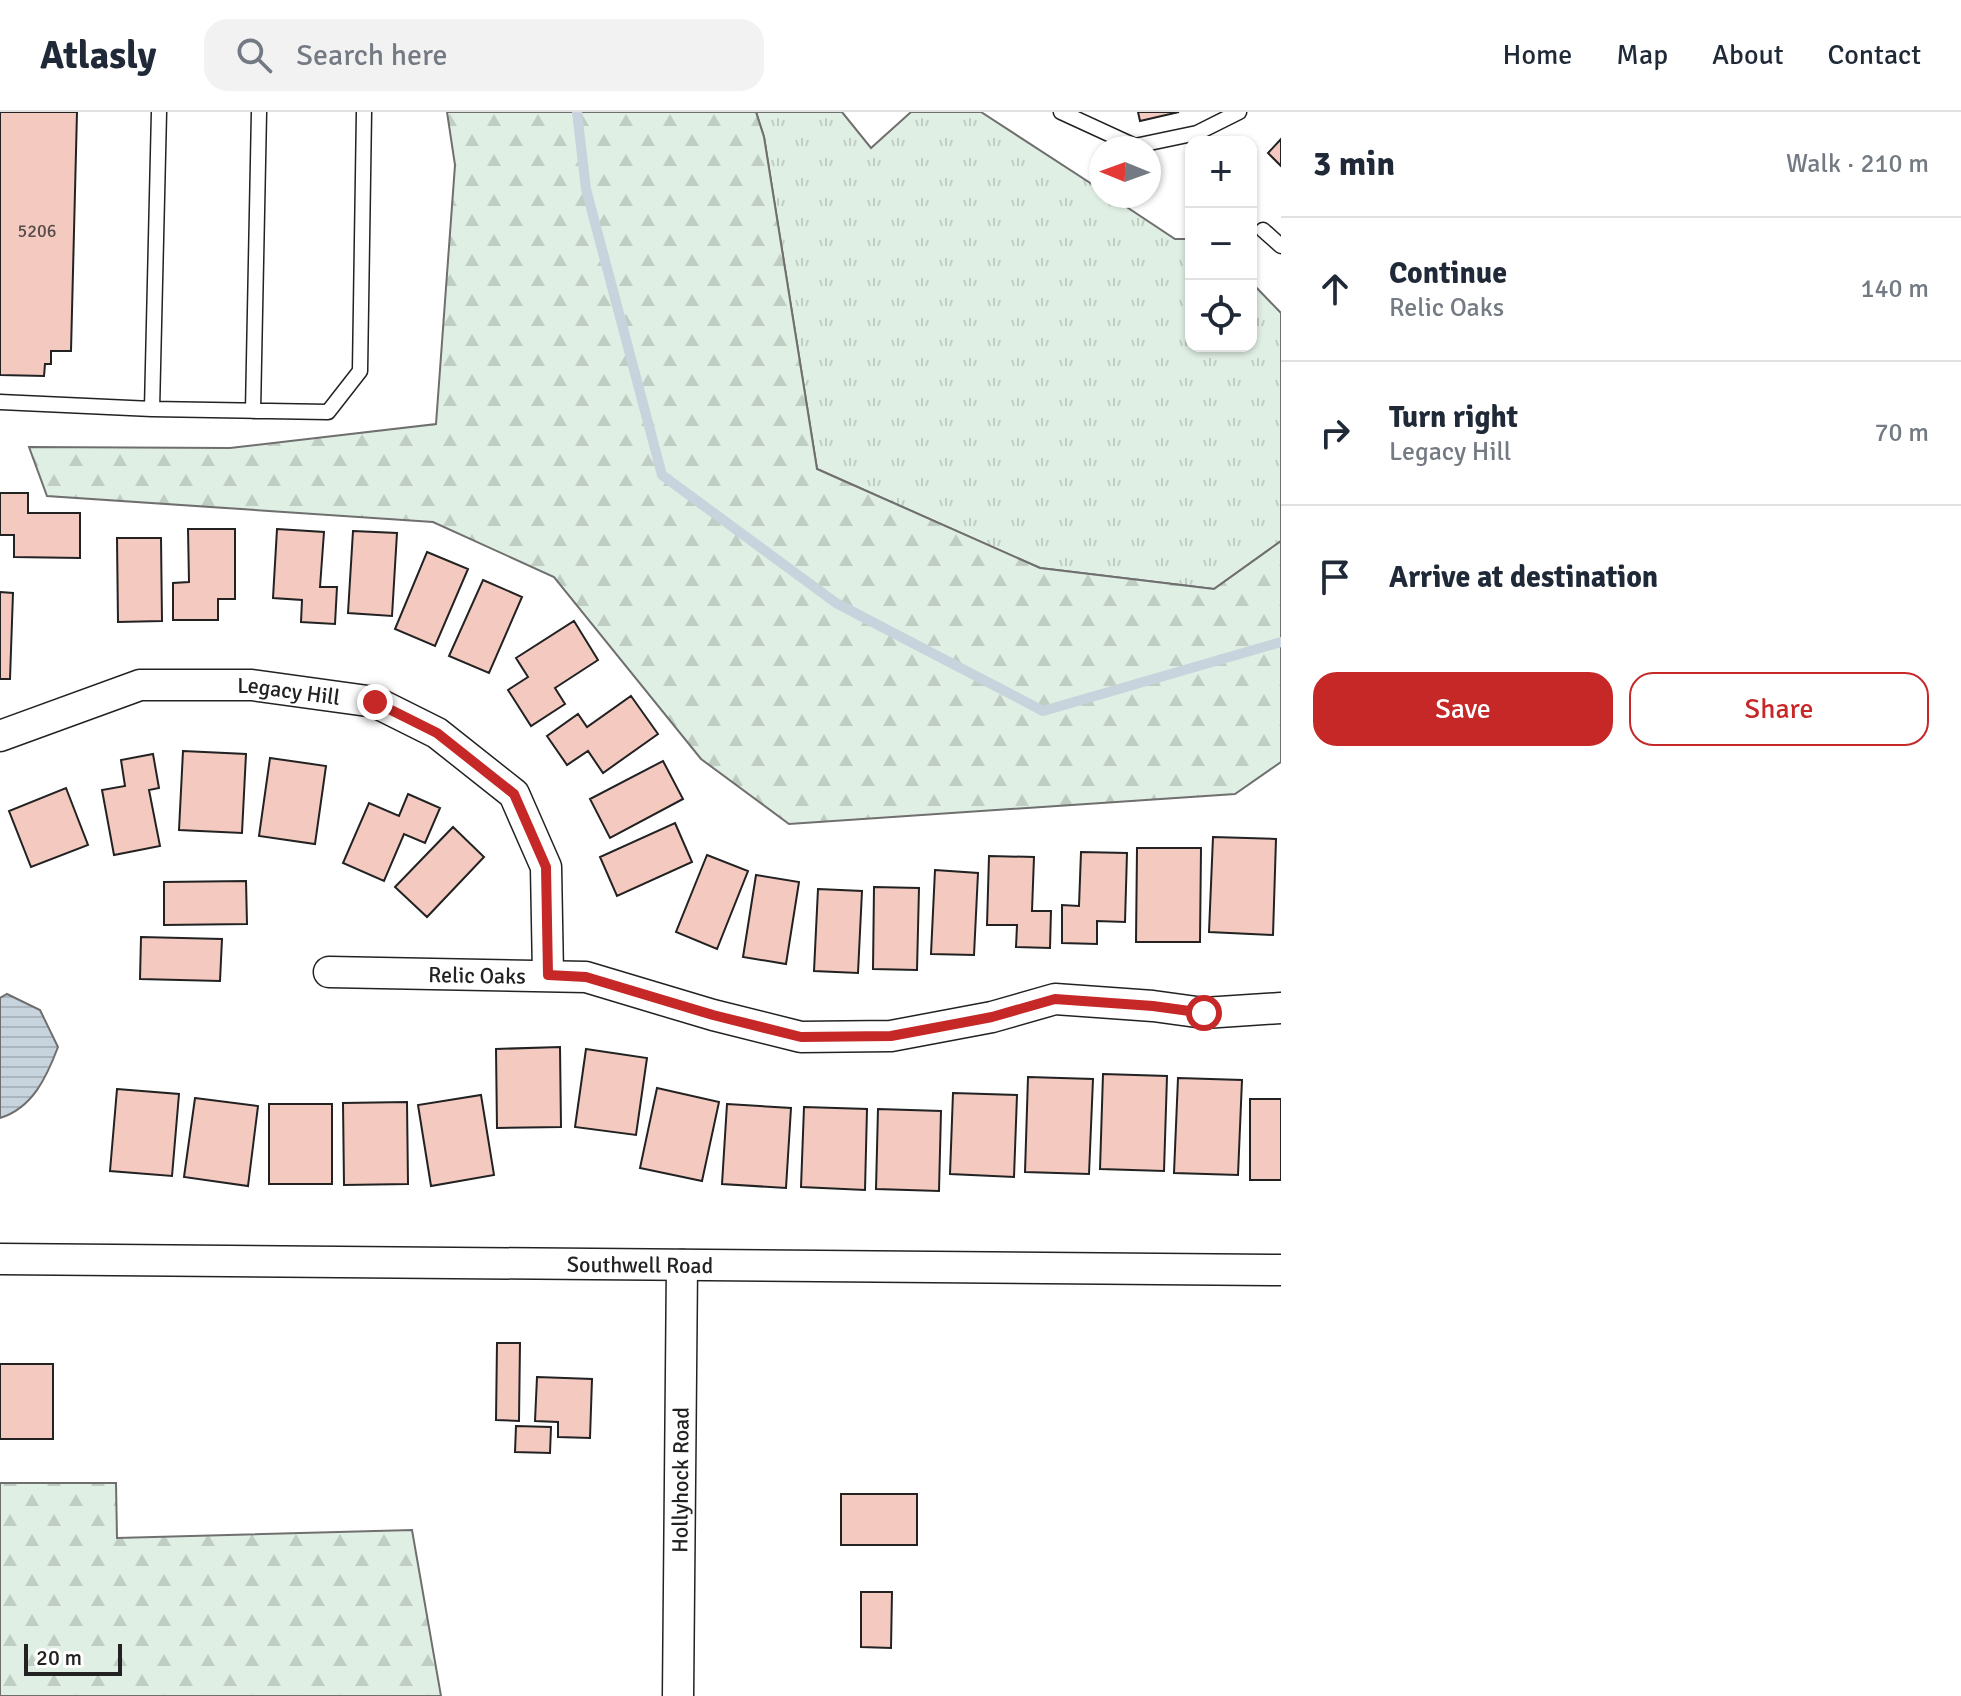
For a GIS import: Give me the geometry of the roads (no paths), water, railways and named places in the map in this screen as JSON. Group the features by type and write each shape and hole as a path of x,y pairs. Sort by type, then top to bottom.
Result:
{"street":[{"name":"Legacy Hill","path":"0,736 140,685 252,685 375,702 437,733 514,794 546,867 548,975"},
{"name":"Relic Oaks","path":"329,972 586,977 713,1015 801,1037 891,1036 992,1017 1055,999 1204,1013 1281,1008"},
{"name":"Southwell Road","path":"0,1259 1281,1270"},
{"name":"Hollyhock Road","path":"678,1696 682,1265"}],"lane":[{"path":"152,409 159,112"},
{"path":"253,411 259,112"},
{"path":"0,402 328,412 360,371 364,112"},
{"path":"1061,112 1135,146 1197,133 1239,112"},
{"path":"1263,230 1281,246"}],"waterway":[{"path":"577,112 586,189 662,475 836,603 1043,711 1281,642"}]}
